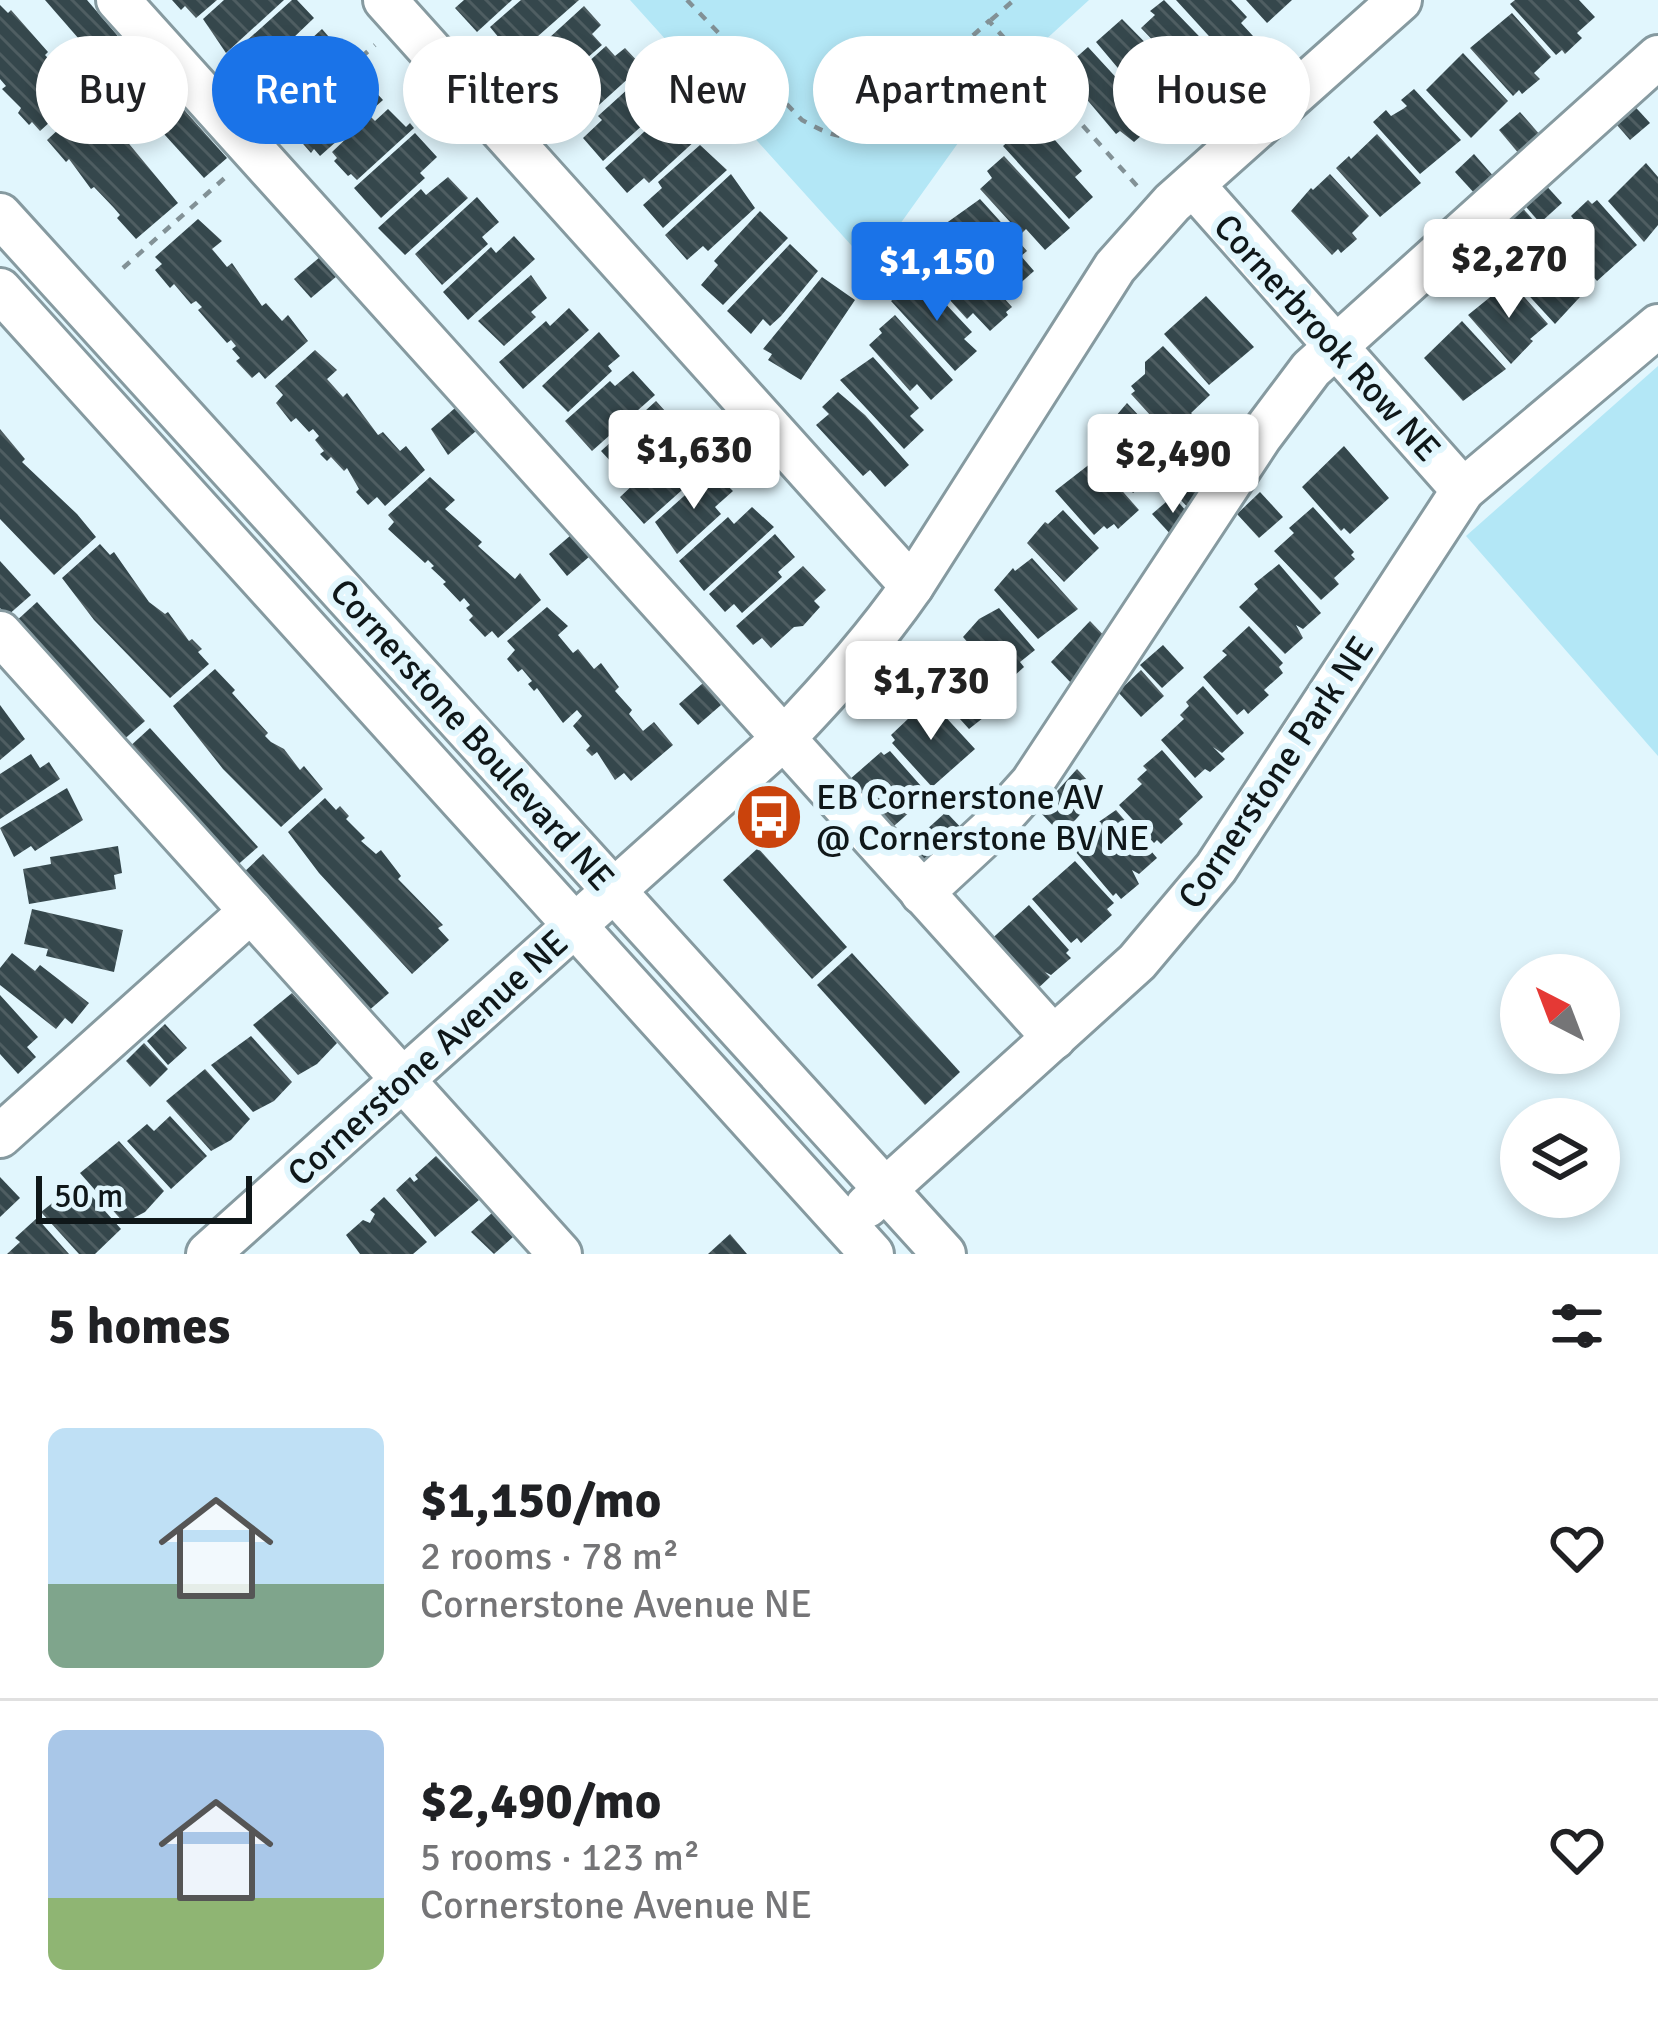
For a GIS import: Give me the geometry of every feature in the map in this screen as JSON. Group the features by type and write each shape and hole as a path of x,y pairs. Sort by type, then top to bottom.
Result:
{"street":[{"path":"118,0 1054,1038"},
{"path":"385,0 912,586"},
{"name":"Cornerstone Avenue NE","path":"208,1254 783,739 877,637 1115,267 1178,199 1400,0"},
{"path":"922,893 1032,784 1260,437 1311,369 1658,57"},
{"name":"Cornerbrook Row NE","path":"1178,199 1335,346 1463,490"},
{"name":"Cornerstone Boulevard NE","path":"0,215 944,1254"},
{"path":"9,317 63,286"},
{"name":"Cornerstone Boulevard NE","path":"9,317 574,924 859,1240"},
{"name":"Cornerstone Park NE","path":"859,1240 886,1189 1137,962 1216,868 1463,490 1658,326"},
{"path":"0,633 402,1078 545,1249"},
{"path":"0,1136 251,910"}],"path":[{"path":"687,0 802,120 845,137 857,137 870,129 1014,0"},
{"path":"989,21 1178,199"}],"shaded area":[{"path":"630,0 1089,0 1050,36 813,36 813,144 957,144 870,266 760,144 789,144 789,36 662,36"},
{"path":"1658,366 1658,756 1466,536"}],"building":[{"path":"45,0 87,0 118,36 76,36"},
{"path":"172,0 217,0 196,18"},
{"path":"224,0 284,0 245,36 214,36 203,19"},
{"path":"292,0 314,18 295,36 252,36"},
{"path":"464,0 512,0 477,32 455,8"},
{"path":"521,0 579,0 538,36 498,36 490,27"},
{"path":"1164,0 1199,36 1149,36 1141,28 1155,15 1150,11"},
{"path":"1176,0 1231,0 1247,17 1241,23 1253,36 1209,36"},
{"path":"1246,0 1292,0 1267,23"},
{"path":"1515,0 1579,0 1595,17 1577,33 1582,38 1565,54 1562,50 1556,55 1510,4"},
{"path":"0,5 8,13 11,10 36,38 36,126 18,113 21,108 2,89 6,86 0,79"},
{"path":"584,6 601,25 594,36 551,36"},
{"path":"1512,13 1551,57 1534,73 1540,79 1513,96 1470,48"},
{"path":"1122,19 1139,36 1113,36 1113,62 1096,42"},
{"path":"606,46 615,56 625,48 625,81 601,103 601,50"},
{"path":"1089,48 1113,74 1113,130 1089,102"},
{"path":"1463,53 1508,101 1471,138 1426,90"},
{"path":"1414,89 1461,140 1420,174 1373,122 1386,110 1391,116 1407,106 1401,100"},
{"path":"625,92 625,141 603,161 588,144 601,144 601,113"},
{"path":"1629,100 1650,123 1630,140 1610,117"},
{"path":"388,109 403,124 403,138 357,180 334,161 332,152 340,144 379,144 379,117"},
{"path":"1520,112 1541,136 1520,155 1499,130"},
{"path":"188,114 227,158 204,178 173,144 188,144"},
{"path":"1377,134 1421,183 1380,217 1336,168"},
{"path":"50,144 129,144 178,203 136,239 114,208 91,189 69,159 66,162"},
{"path":"303,144 334,144 320,156 314,149 311,153"},
{"path":"403,144 425,144 437,157 420,173 425,178 381,218 354,188"},
{"path":"631,144 692,144 649,183 644,178 627,193 605,168"},
{"path":"1058,144 1082,171 1075,177 1093,197 1069,219 1003,146"},
{"path":"700,145 727,170 663,228 643,205 662,188 658,182"},
{"path":"1474,154 1495,178 1476,195 1455,172"},
{"path":"1004,156 1070,228 1045,250 1026,229 1021,234 980,189 992,178 987,171"},
{"path":"1646,163 1658,177 1658,225 1644,242 1608,201"},
{"path":"731,174 755,208 708,251 703,246 687,260 665,235"},
{"path":"1330,174 1369,216 1352,233 1357,239 1332,255 1291,211"},
{"path":"448,177 468,198 405,255 378,228 421,189 426,195"},
{"path":"1542,181 1562,203 1540,223 1520,200"},
{"path":"477,197 499,222 482,237 488,244 442,285 415,254"},
{"path":"980,199 1027,251 1021,256 1034,271 1008,294 945,224"},
{"path":"1588,200 1592,204 1597,200 1637,245 1597,281 1559,238 1576,222 1571,216"},
{"path":"1518,203 1537,224 1518,242 1499,222"},
{"path":"760,211 788,238 723,305 701,285 718,265 714,261"},
{"path":"198,219 222,241 212,249 227,267 232,263 262,306 266,303 282,321 288,315 308,341 265,379 259,372 252,378 236,361 240,358 232,349 236,346 211,325 198,310 202,307 196,301 191,304 174,284 170,288 155,270 162,264 155,257"},
{"path":"946,234 1012,307 990,331 973,313 967,319 918,265"},
{"path":"514,236 535,259 468,320 443,292 491,247 496,253"},
{"path":"1553,242 1591,285 1555,324 1511,276 1530,252 1535,258"},
{"path":"790,244 818,271 781,316 770,326 763,319 751,334 727,311"},
{"path":"320,257 337,276 311,298 294,279"},
{"path":"531,275 547,298 531,312 536,317 504,346 478,321"},
{"path":"822,277 855,300 801,380 768,360 772,354 763,349"},
{"path":"1510,281 1548,324 1511,364 1468,315"},
{"path":"925,282 972,332 964,339 977,351 955,371 891,301"},
{"path":"1206,296 1254,347 1209,385 1164,334"},
{"path":"569,308 589,330 523,389 499,362 546,321 550,326"},
{"path":"895,315 953,380 931,400 917,384 910,391 869,345"},
{"path":"1462,321 1506,369 1463,401 1424,358"},
{"path":"599,332 620,356 608,366 612,371 568,412 542,386"},
{"path":"1163,346 1210,395 1172,439 1131,394 1135,391 1131,386 1145,374 1145,362"},
{"path":"315,350 337,370 327,379 343,397 347,393 378,435 383,432 400,451 406,446 425,470 385,506 377,497 368,505 356,492 359,489 347,468 344,471 331,457 327,461 320,454 324,451 313,429 309,432 296,418 291,422 276,403 283,395 275,386"},
{"path":"873,357 919,408 910,416 924,430 904,449 840,380"},
{"path":"633,371 655,395 592,451 565,421 610,381 615,386"},
{"path":"838,392 909,465 885,487 870,470 863,476 816,425 829,414 822,407"},
{"path":"656,401 676,423 659,439 664,444 626,478 601,451"},
{"path":"1127,403 1173,452 1154,469 1158,474 1133,493 1092,444"},
{"path":"455,408 476,431 448,455 431,429"},
{"path":"0,429 25,459 22,462 96,537 54,575 0,519"},
{"path":"691,443 710,465 644,524 620,497 666,454 672,460"},
{"path":"1344,446 1389,498 1350,534 1344,528 1341,531 1302,487"},
{"path":"1095,460 1139,510 1118,529 1114,524 1104,526 1094,535 1055,491"},
{"path":"1191,468 1212,491 1191,511 1170,488"},
{"path":"712,471 733,491 715,507 721,514 677,554 655,522"},
{"path":"430,477 455,500 445,509 482,542 478,546 515,579 520,573 541,600 498,638 492,631 485,637 469,620 473,616 464,598 460,602 431,568 434,566 388,529 394,522 388,515"},
{"path":"1260,492 1283,517 1259,538 1237,514"},
{"path":"1173,496 1193,519 1173,537 1152,514"},
{"path":"752,507 774,527 704,591 679,561 728,517 734,524"},
{"path":"1313,507 1354,552 1355,559 1334,578 1339,584 1321,600 1274,551 1294,533 1289,528"},
{"path":"1063,510 1099,548 1064,582 1027,543"},
{"path":"775,534 795,557 778,572 782,577 742,613 734,604 725,612 709,594"},
{"path":"571,535 590,556 567,576 549,554"},
{"path":"100,544 110,555 114,552 149,602 168,612 189,641 202,649 198,652 209,664 170,698 94,620 62,578"},
{"path":"1032,558 1078,609 1038,639 994,590 1013,568"},
{"path":"0,561 31,595 7,616 0,608"},
{"path":"1279,564 1321,613 1303,629 1296,625 1303,638 1285,654 1239,607 1258,589 1254,584"},
{"path":"803,566 826,590 814,601 820,607 803,626 794,627 771,648 762,638 753,645 736,626"},
{"path":"37,602 145,721 121,742 14,623"},
{"path":"547,607 568,626 558,635 594,669 601,663 643,731 654,722 673,745 631,781 624,773 615,780 597,752 592,756 586,750 590,746 573,726 582,716 577,710 563,723 537,688 534,691 528,684 532,681 522,669 518,672 507,659 515,650 507,641"},
{"path":"999,608 1035,650 1004,685 963,637 979,619"},
{"path":"1090,621 1111,643 1073,685 1051,662"},
{"path":"1249,626 1283,663 1279,667 1283,673 1264,690 1269,695 1248,714 1244,709 1237,715 1203,677"},
{"path":"1163,645 1184,668 1162,688 1140,665"},
{"path":"956,657 962,664 970,657 1007,699 969,729 931,687 938,680 935,676"},
{"path":"215,669 268,733 265,736 284,749 300,770 304,766 323,789 281,827 223,769 173,706"},
{"path":"1141,670 1164,696 1141,717 1118,692"},
{"path":"703,683 721,705 698,725 679,704"},
{"path":"1203,686 1244,733 1222,753 1213,747 1225,759 1195,778 1161,740 1184,719 1180,715 1189,706 1186,702"},
{"path":"929,699 975,749 932,787 892,743 891,735"},
{"path":"0,705 25,739 0,760"},
{"path":"150,728 258,847 234,868 127,749"},
{"path":"1162,750 1203,797 1161,844 1154,843 1119,805 1142,784 1137,779 1147,770 1143,766"},
{"path":"890,751 929,795 886,833 849,780 881,752"},
{"path":"31,754 40,768 49,762 60,779 0,819 0,774"},
{"path":"1077,769 1099,793 1062,835 1039,811"},
{"path":"67,788 83,820 35,851 31,846 14,857 0,828"},
{"path":"325,798 349,816 346,819 365,838 361,841 376,854 381,850 401,876 398,879 443,925 438,928 449,940 412,974 319,873 288,832"},
{"path":"1116,810 1157,858 1139,874 1132,870 1139,884 1121,899 1116,893 1113,896 1075,851 1095,834 1090,828"},
{"path":"946,812 968,835 946,854 925,831"},
{"path":"918,827 939,850 917,870 896,846"},
{"path":"118,846 122,873 114,875 116,889 29,904 23,869 51,864 50,857"},
{"path":"758,848 847,947 812,979 723,880"},
{"path":"263,854 389,993 366,1013 241,875"},
{"path":"1075,861 1114,903 1107,909 1112,915 1081,943 1077,938 1071,943 1032,899"},
{"path":"1029,905 1071,958 1051,975 1045,972 1050,977 1033,993 986,944"},
{"path":"32,909 123,930 114,972 46,956 48,949 24,944"},
{"path":"12,953 35,971 40,965 89,1003 72,1024 65,1018 56,1029 0,985 0,968"},
{"path":"852,953 960,1072 925,1105 817,985"},
{"path":"292,993 337,1043 298,1075 253,1025"},
{"path":"0,995 38,1037 27,1047 36,1057 18,1074 0,1054"},
{"path":"165,1024 187,1048 168,1065 147,1041"},
{"path":"251,1036 292,1082 274,1101 253,1112 211,1065"},
{"path":"144,1043 168,1069 150,1087 126,1061"},
{"path":"205,1069 250,1119 231,1140 211,1151 166,1101"},
{"path":"170,1116 207,1156 171,1189 127,1141 147,1124 154,1131"},
{"path":"119,1141 164,1191 145,1212 124,1223 80,1173"},
{"path":"436,1156 479,1200 435,1237 396,1190 410,1177 414,1182 418,1179 415,1175"},
{"path":"0,1177 20,1198 0,1217"},
{"path":"79,1182 121,1229 95,1254 79,1254 41,1212"},
{"path":"384,1197 427,1242 413,1254 360,1254 346,1235 363,1220 370,1223 375,1214 370,1210"},
{"path":"492,1213 513,1237 494,1254 471,1232"},
{"path":"37,1218 69,1254 7,1254 20,1242 15,1238"},
{"path":"730,1234 747,1254 708,1254"}],"place":[{"name":"EB Cornerstone AV @ Cornerstone BV NE","path":"769,817"}]}
